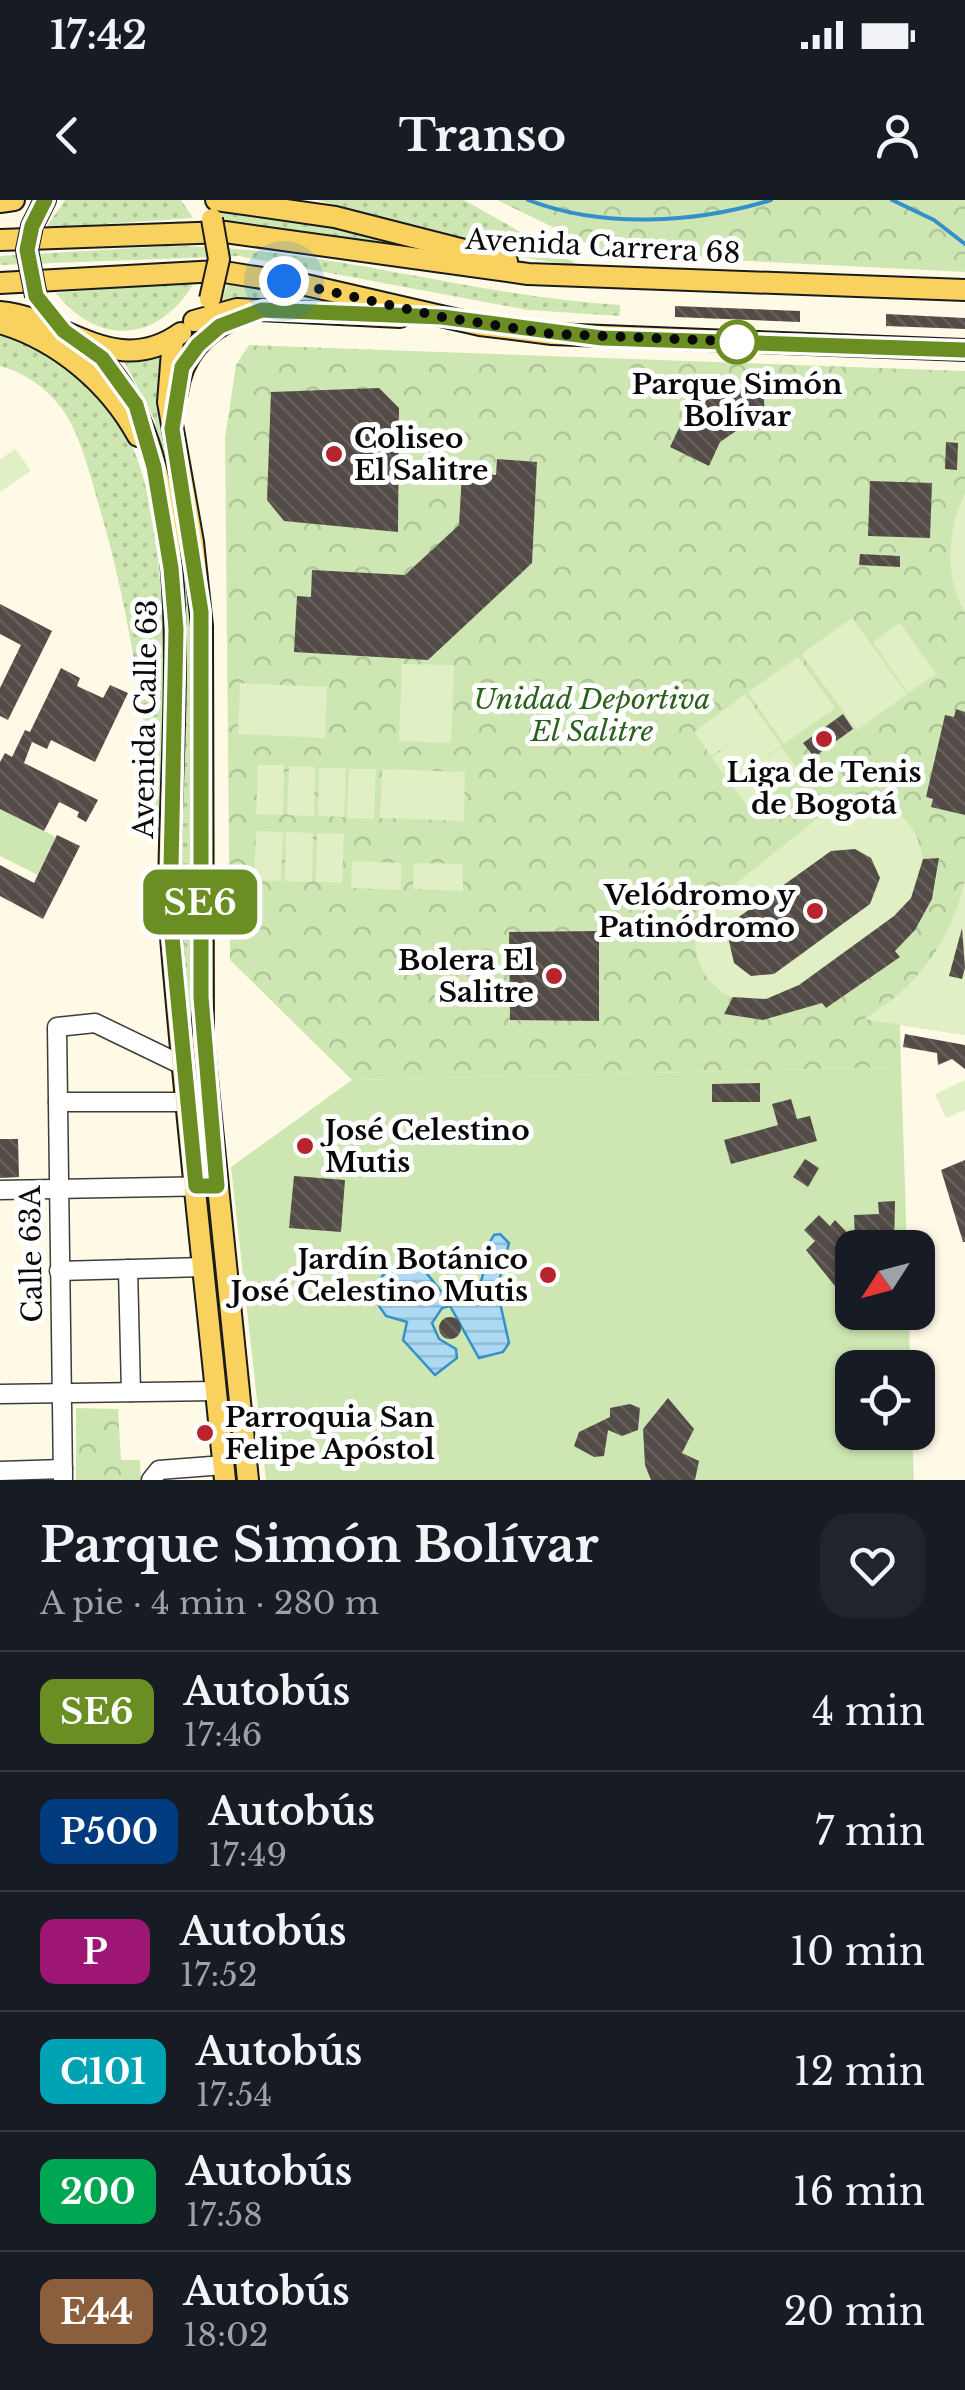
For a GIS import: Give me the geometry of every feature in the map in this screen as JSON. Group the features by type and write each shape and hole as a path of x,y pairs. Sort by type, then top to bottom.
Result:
{"main road":[{"path":"0,202 14,200"},
{"name":"Avenida Calle 63","path":"45,200 32,226 28,262 36,296 72,337 102,358 129,393 154,467 175,607 170,916 188,1102 206,1186 248,1480"},
{"path":"201,200 214,210 263,204 350,221 562,276"},
{"path":"0,312 28,316 72,337 128,352 174,338 194,322 210,299 220,259 214,210"},
{"name":"Avenida Carrera 68","path":"0,240 156,232 257,234 492,271 965,290"},
{"path":"0,283 218,271 306,285 442,317"},
{"path":"194,322 223,311 262,310 442,317 586,336 965,350"},
{"path":"172,429 177,386 189,355 220,326 262,310"},
{"path":"0,323 50,344 90,375 132,425 154,467"},
{"name":"Avenida Calle 63","path":"174,338 167,383 201,612 204,1267 224,1472"}],"street":[{"name":"Calle 63A","path":"63,1475 57,1027 95,1023 184,1066"},
{"path":"58,1102 188,1102"},
{"path":"0,1190 206,1186"},
{"path":"59,1271 204,1267"},
{"path":"128,1269 131,1392"},
{"path":"0,1394 216,1392"},
{"path":"152,1478 158,1470 224,1472"},
{"path":"0,1471 63,1475"}],"green space":[{"path":"65,200 181,200 193,218 46,228"},
{"path":"317,200 464,200 584,268 495,252"},
{"path":"497,200 965,200 965,272 608,254"},
{"path":"215,208 361,230 436,253 288,229 224,224"},
{"path":"170,246 283,254 507,292 620,305 620,316 528,310 239,256 0,265 0,256"},
{"path":"195,281 165,316 148,326 129,330 110,330 91,323 56,293"},
{"path":"229,282 377,308 221,300"},
{"path":"0,332 53,359 84,383 123,429 141,469 153,522 164,649 163,886 132,649 89,470 75,432 56,401 35,382 0,366"},
{"name":"Unidad Deportiva El Salitre","path":"249,345 965,371 965,1035 900,1025 901,1067 352,1080 230,960 225,438 236,365"},
{"path":"160,355 157,399 194,630 192,972 209,1169 201,1169 181,981 179,822 185,628 155,421 125,363"},
{"path":"15,449 31,471 0,492 0,460"},
{"path":"965,493 965,613 954,584 950,553 954,522"},
{"path":"852,618 907,694 857,730 801,654"},
{"path":"900,623 936,674 908,693 873,642"},
{"path":"798,657 835,708 784,744 748,692"},
{"path":"402,664 454,665 451,743 399,741"},
{"path":"240,683 327,687 325,738 238,734"},
{"path":"745,694 781,745 765,758 781,747 799,771 749,808 712,758 728,745 711,756 694,732"},
{"path":"258,765 284,765 283,815 256,814"},
{"path":"289,766 315,767 314,816 287,815"},
{"path":"319,768 346,768 344,817 318,816"},
{"path":"349,769 376,769 374,819 347,818"},
{"path":"382,769 465,772 464,821 380,818"},
{"name":"Velódromo y Patinódromo","path":"858,801 893,810 910,825 923,859 939,858 927,908 895,950 900,957 826,1008 822,1003 763,1020 724,1014 733,998 710,981 698,959 696,933 706,907 822,815"},
{"path":"0,809 56,837 38,875 0,856"},
{"path":"256,831 283,832 281,881 254,880"},
{"path":"286,832 313,833 312,882 285,881"},
{"path":"317,833 344,834 342,883 316,882"},
{"path":"352,861 401,863 401,890 351,888"},
{"path":"414,863 463,864 463,891 413,889"},
{"path":"965,879 965,1035 864,1019 901,992 930,960 951,922"},
{"name":"Jardín Botánico José Celestino Mutis","path":"901,1067 906,1230 835,1230 835,1330 909,1330 910,1350 835,1350 835,1450 913,1450 914,1480 266,1480 231,1167 352,1080"},
{"path":"965,1080 965,1110 946,1118 935,1094"},
{"path":"207,1214 212,1214 244,1480 235,1480"},
{"path":"76,1408 118,1409 121,1460 140,1460 141,1480 76,1480"}],"water":[{"path":"500,1234 509,1243 497,1289 509,1343 503,1352 479,1358 450,1306 442,1308 432,1323 439,1339 456,1349 457,1358 435,1375 403,1340 407,1322 386,1316 379,1306 380,1279 399,1262 407,1261 421,1268 441,1291 474,1291 482,1279 490,1242"}],"building":[{"name":"Parque Simón Bolívar","path":"675,306 800,311 800,322 675,317"},
{"name":"Parque Simón Bolívar","path":"886,314 965,318 965,329 886,326"},
{"name":"Coliseo El Salitre","path":"379,388 399,408 398,532 284,521 267,500 271,392"},
{"path":"763,388 766,427 739,429 720,442 709,466 670,447 686,413 722,391"},
{"path":"946,442 958,443 957,470 945,469"},
{"path":"497,459 537,462 532,563 428,660 294,652 297,596 311,597 312,570 405,575 459,525 462,473 496,475"},
{"path":"870,481 932,483 930,538 868,536"},
{"path":"860,554 900,556 900,567 859,565"},
{"path":"0,604 52,631 8,720 0,716 0,688 21,645 0,634"},
{"path":"61,668 80,678 77,686 103,698 110,685 128,693 95,762 51,740 47,749 32,742 24,763 98,800 86,822 77,817 79,812 59,802 44,831 0,809 0,762 5,753 12,757 25,730 30,732"},
{"path":"956,709 965,712 965,815 931,807 933,799 926,797 945,715 954,717"},
{"name":"Liga de Tenis de Bogotá","path":"843,714 853,729 814,757 803,743"},
{"path":"57,835 80,846 43,919 0,896 0,865 34,883"},
{"path":"855,849 871,858 880,878 870,904 774,974 751,976 734,963 728,937 736,919 831,851"},
{"path":"939,858 932,899 915,930 895,951 900,957 826,1008 822,1003 763,1020 724,1014 733,997 766,999 799,985 894,916 911,898 923,859"},
{"path":"962,928 965,968 962,979 949,976"},
{"name":"Bolera El Salitre","path":"599,931 599,1021 510,1020 509,932"},
{"path":"905,1034 965,1045 965,1069 952,1059 938,1065 937,1053 903,1047"},
{"path":"760,1083 760,1102 712,1102 712,1084"},
{"path":"791,1099 797,1119 810,1116 817,1141 731,1164 724,1140 778,1125 772,1104"},
{"path":"0,1139 18,1139 19,1177 0,1178"},
{"path":"805,1159 819,1168 808,1187 793,1177"},
{"path":"965,1160 965,1242 963,1242 941,1170"},
{"path":"294,1176 345,1180 341,1232 289,1228"},
{"path":"895,1201 894,1230 855,1230 854,1215 879,1214 878,1202"},
{"path":"819,1215 830,1226 835,1220 845,1230 835,1230 835,1286 806,1250 815,1241 804,1230"},
{"path":"450,1317 461,1328 450,1339 439,1328"},
{"path":"668,1398 694,1429 682,1453 699,1461 695,1480 651,1480 645,1465 643,1429"},
{"path":"630,1404 640,1408 638,1430 622,1436 608,1430 604,1456 594,1457 574,1446 579,1432 610,1417 610,1408"}],"waterway":[{"path":"528,200 618,219 681,218 771,200"},
{"path":"892,200 934,220 965,244"}],"bus line":[{"name":"SE6","path":"45,200 32,226 27,250 36,296 64,331 102,358 136,405 148,439 171,568 176,629 170,916 196,1186 217,1186 201,997 202,626 198,571 172,429 182,367 207,335 235,318 262,310 442,317 602,338 965,350"}],"place":[{"name":"Parque Simón Bolívar","path":"737,342"},
{"name":"Coliseo El Salitre","path":"334,454"},
{"name":"Liga de Tenis de Bogotá","path":"824,739"},
{"name":"Velódromo y Patinódromo","path":"815,911"},
{"name":"Bolera El Salitre","path":"554,976"},
{"name":"José Celestino Mutis","path":"305,1146"},
{"name":"Jardín Botánico José Celestino Mutis","path":"548,1275"},
{"name":"Parroquia San Felipe Apóstol","path":"205,1433"}],"route":[{"path":"284,281 480,325 602,338 750,342 737,342"}]}
